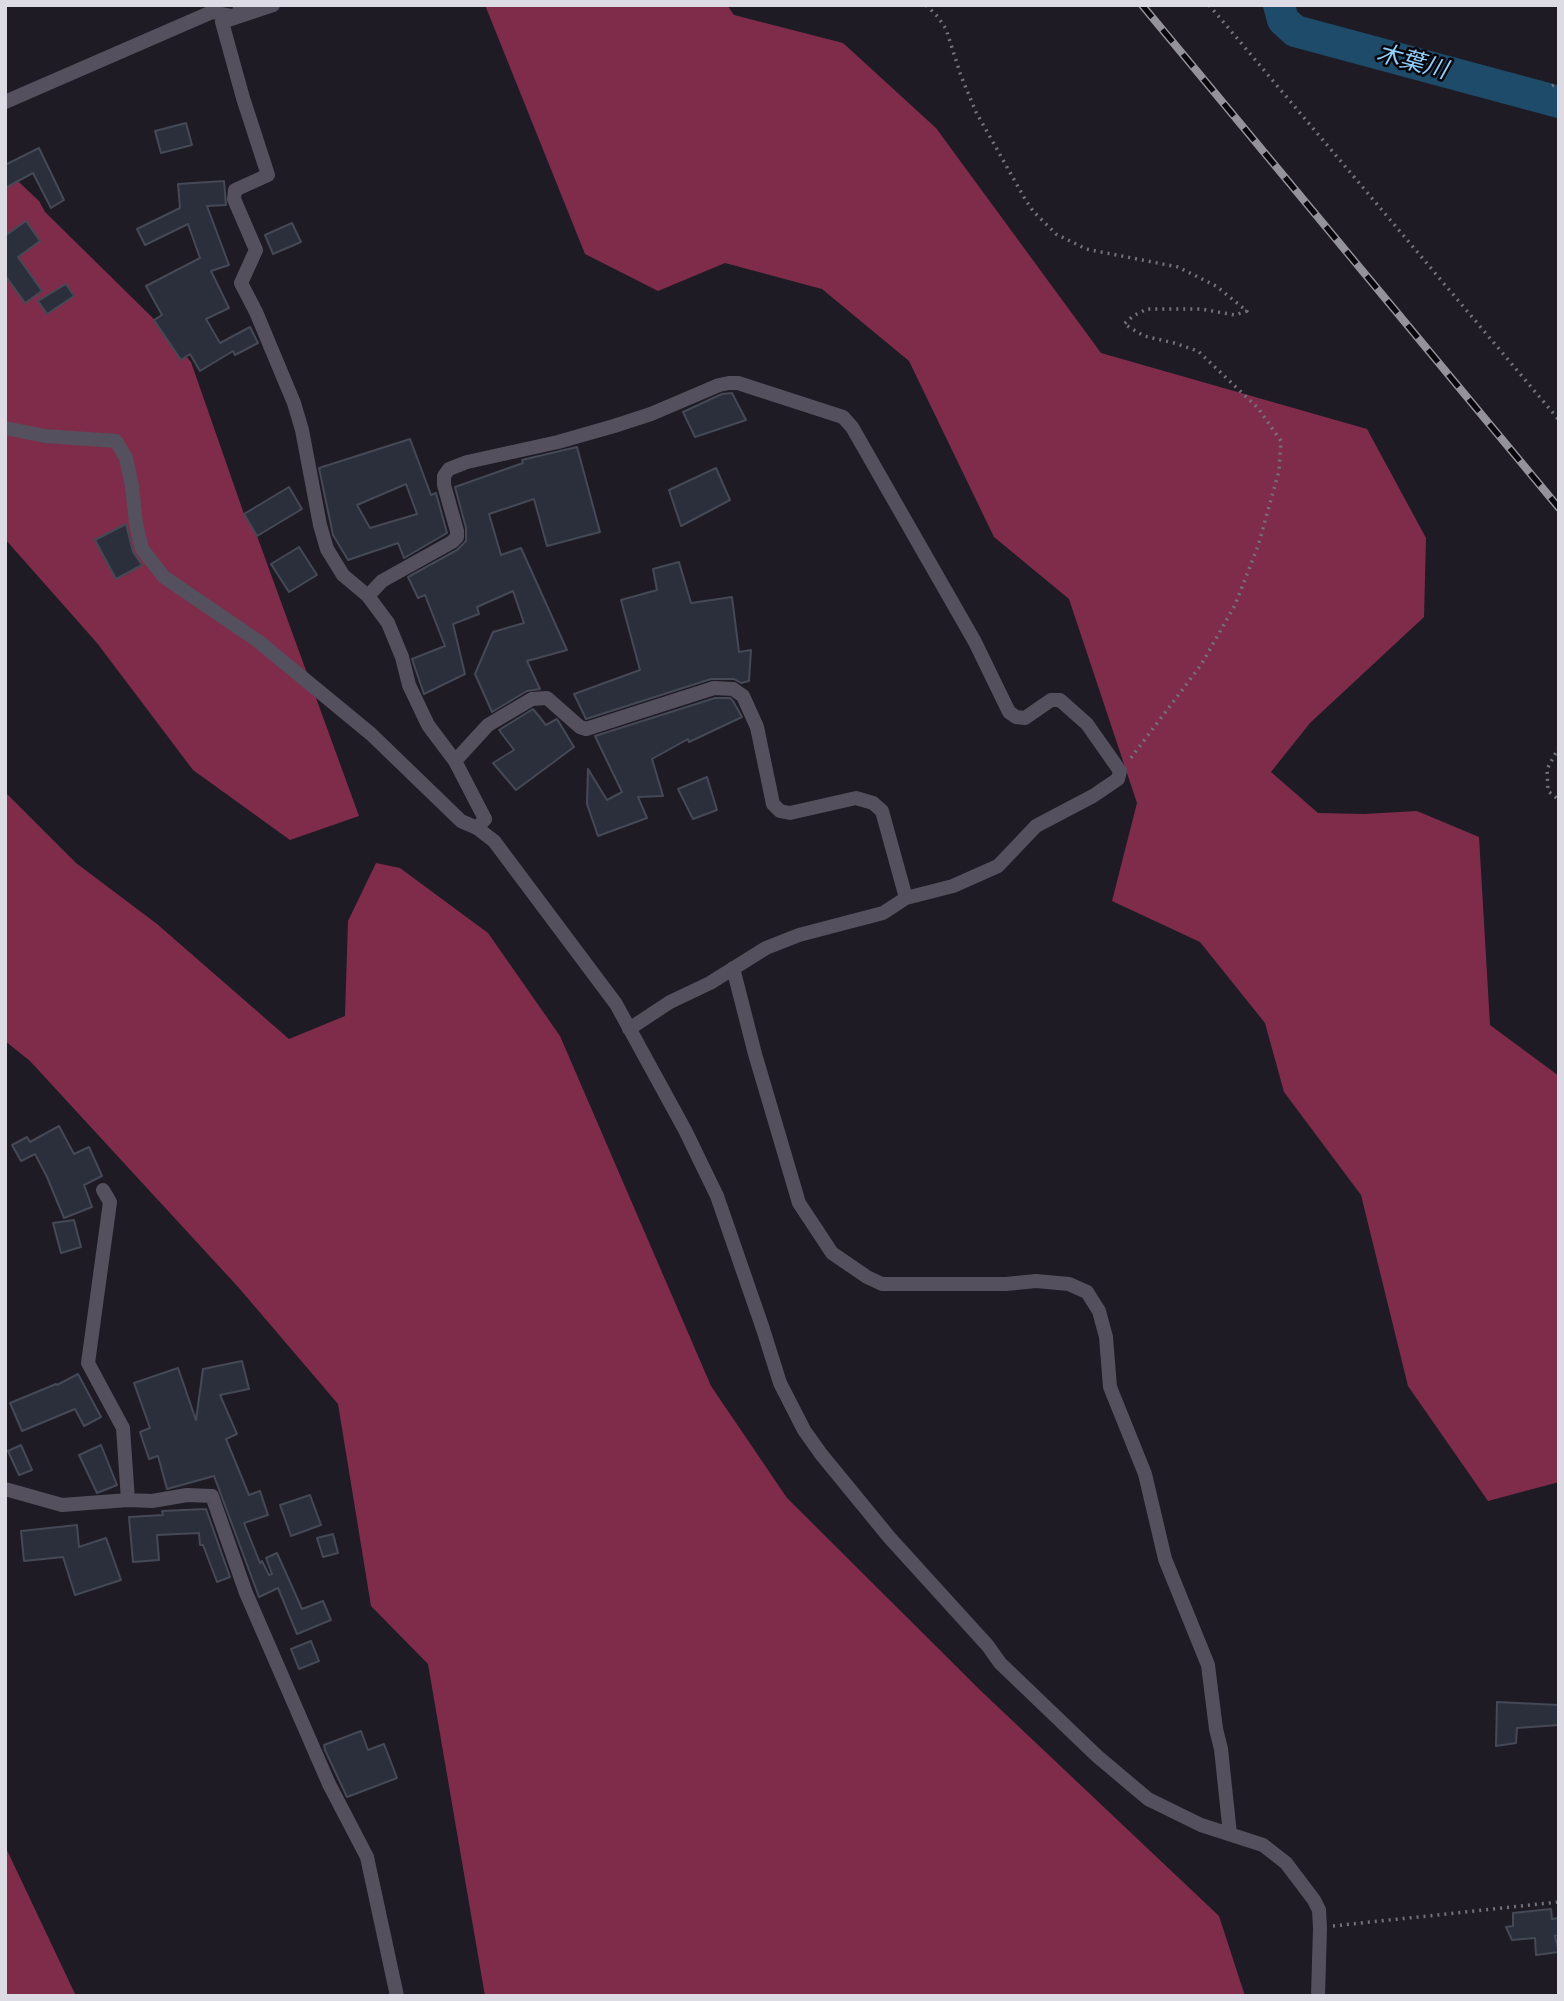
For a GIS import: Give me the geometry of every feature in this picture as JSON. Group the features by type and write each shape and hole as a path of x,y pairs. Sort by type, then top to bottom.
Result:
{"street":[{"path":"5,102 212,12 273,5"},
{"path":"239,11 222,22 268,174 235,190 234,199 256,250 241,283 295,403 327,549 343,575 368,596 388,623 402,657 409,685 428,725 455,761 485,819 477,828"},
{"path":"368,596 382,581 457,537 444,485 444,476 449,469 467,462 558,442 614,426 719,386 738,383 843,418 852,427 975,642 1009,712 1016,718 1026,718 1051,700 1060,700 1087,724 1120,772 1118,779 1093,796 1036,826 998,866 953,886 906,898 883,913 800,935 766,948 710,983 670,1002 629,1029"},
{"path":"5,428 45,436 116,441 126,458 142,549 164,577 258,641 371,734 461,821 477,828 494,841 616,1004 685,1130 717,1196 780,1383 804,1430 821,1454 889,1537 988,1646 1000,1663 1097,1756 1148,1799 1201,1825 1263,1845 1286,1863 1319,1910 1318,1996"},
{"path":"455,761 488,725 532,699 547,698 580,727 586,729 713,688 733,689 743,696 757,727 773,804 780,811 790,813 856,798 873,803 882,811 906,898"},
{"path":"733,968 799,1203 832,1253 882,1284 1006,1284 1036,1281 1069,1284 1087,1292 1099,1311 1111,1387 1145,1474 1165,1559 1208,1665 1230,1834"},
{"path":"103,1190 110,1202 88,1363 124,1428 128,1500"},
{"path":"5,1489 62,1505 152,1501 187,1495 212,1496 246,1594 329,1784 367,1857 397,1996"}],"path":[{"path":"926,5 946,29 976,112 1024,199 1056,234 1086,249 1178,267 1216,286 1247,312 1235,315 1201,309 1147,309 1124,324 1144,336 1198,351 1258,408 1281,441 1279,471 1258,546 1235,605 1201,664 1120,772"},
{"path":"1209,5 1559,420"},
{"path":"1552,86 1559,82"},
{"path":"1559,747 1547,769 1548,791 1559,800"},
{"path":"1320,1927 1559,1902"}],"shaded area":[{"path":"485,5 727,5 734,15 843,43 936,128 1101,353 1367,429 1426,538 1424,617 1310,723 1271,772 1318,813 1417,811 1479,837 1490,1025 1559,1076 1559,1482 1488,1501 1408,1386 1361,1195 1284,1092 1265,1023 1200,942 1112,901 1137,803 1069,599 994,537 909,361 822,289 725,263 658,291 585,254"},
{"path":"5,169 162,327 191,362 244,514 257,536 359,816 290,840 193,770 97,643 5,539"},
{"path":"5,792 76,863 157,924 289,1039 345,1016 348,921 376,863 400,868 488,933 560,1036 711,1386 787,1498 980,1690 1219,1916 1245,1996 485,1996 428,1664 371,1606 338,1404 239,1288 30,1061 5,1041"},
{"path":"5,1846 76,1996 5,1996"}],"building":[{"path":"186,123 192,145 161,153 155,131"},
{"path":"39,148 64,200 51,208 33,173 5,188 5,165"},
{"path":"224,181 226,205 207,206 229,265 211,271 229,308 206,319 220,343 250,327 258,343 235,355 233,351 200,371 190,354 181,360 154,320 162,315 146,286 200,258 188,224 145,245 137,229 180,208 178,184"},
{"path":"26,221 40,241 18,257 42,291 25,303 5,275 5,236"},
{"path":"292,223 301,242 273,254 265,235"},
{"path":"66,284 74,296 47,314 38,301"},
{"path":"732,393 746,420 695,437 683,412 722,394"},
{"path":"410,439 431,495 436,493 447,533 404,558 398,543 348,560 333,535 319,468","holes":["406,484 417,514 370,528 357,505"]},
{"path":"577,447 600,532 547,546 534,499 489,514 501,555 521,548 567,650 527,661 540,689 527,691 492,712 475,674 493,632 524,623 513,591 477,607 479,614 453,624 465,674 424,694 412,659 445,646 425,595 418,598 408,577 457,550 466,541 466,528 455,487 523,463 522,460"},
{"path":"716,468 730,500 681,526 669,490"},
{"path":"289,487 302,509 257,536 244,514"},
{"path":"126,524 133,552 142,565 116,579 95,540"},
{"path":"299,547 317,575 289,592 271,564"},
{"path":"679,562 691,603 732,597 739,652 751,650 749,681 741,683 734,679 711,679 586,719 574,694 640,670 621,600 657,590 653,569"},
{"path":"715,698 730,698 742,717 689,742 688,739 652,759 663,796 638,797 647,818 598,836 587,804 588,769 607,800 622,792 595,736"},
{"path":"533,709 546,725 557,719 574,747 516,790 493,763 514,750 499,730"},
{"path":"707,777 717,810 693,819 678,789"},
{"path":"59,1126 74,1154 89,1147 102,1176 84,1185 92,1207 64,1218 35,1154 21,1161 12,1145 27,1137 30,1142"},
{"path":"74,1220 81,1247 61,1253 53,1223"},
{"path":"242,1361 249,1389 220,1395 237,1434 226,1439 249,1495 260,1491 268,1515 244,1523 260,1563 262,1561 269,1575 272,1574 266,1558 277,1553 302,1609 323,1601 331,1620 297,1634 278,1588 259,1597 214,1476 167,1489 158,1456 149,1459 140,1432 150,1428 134,1383 178,1368 196,1420 203,1369"},
{"path":"78,1374 101,1417 84,1426 75,1409 22,1431 10,1403"},
{"path":"21,1445 32,1470 19,1475 8,1451"},
{"path":"101,1445 117,1485 97,1493 79,1455"},
{"path":"310,1495 321,1525 291,1536 280,1505"},
{"path":"206,1509 230,1577 217,1582 203,1545 200,1545 199,1533 157,1535 159,1560 133,1562 129,1517 163,1515 162,1511"},
{"path":"77,1525 79,1547 106,1538 121,1580 75,1595 63,1557 24,1561 21,1531"},
{"path":"333,1534 338,1553 323,1557 317,1538"},
{"path":"311,1641 319,1661 299,1669 291,1649"},
{"path":"1497,1702 1559,1705 1559,1725 1517,1728 1516,1743 1496,1746"},
{"path":"361,1731 368,1750 384,1744 397,1778 347,1797 324,1745"},
{"path":"1551,1909 1552,1919 1559,1918 1559,1935 1555,1936 1559,1952 1536,1955 1535,1938 1512,1940 1506,1927 1513,1926 1513,1913"}],"waterway":[{"name":"木葉川","path":"1279,5 1283,20 1295,31 1559,102"}],"railway":[{"path":"1142,5 1559,508"}]}
